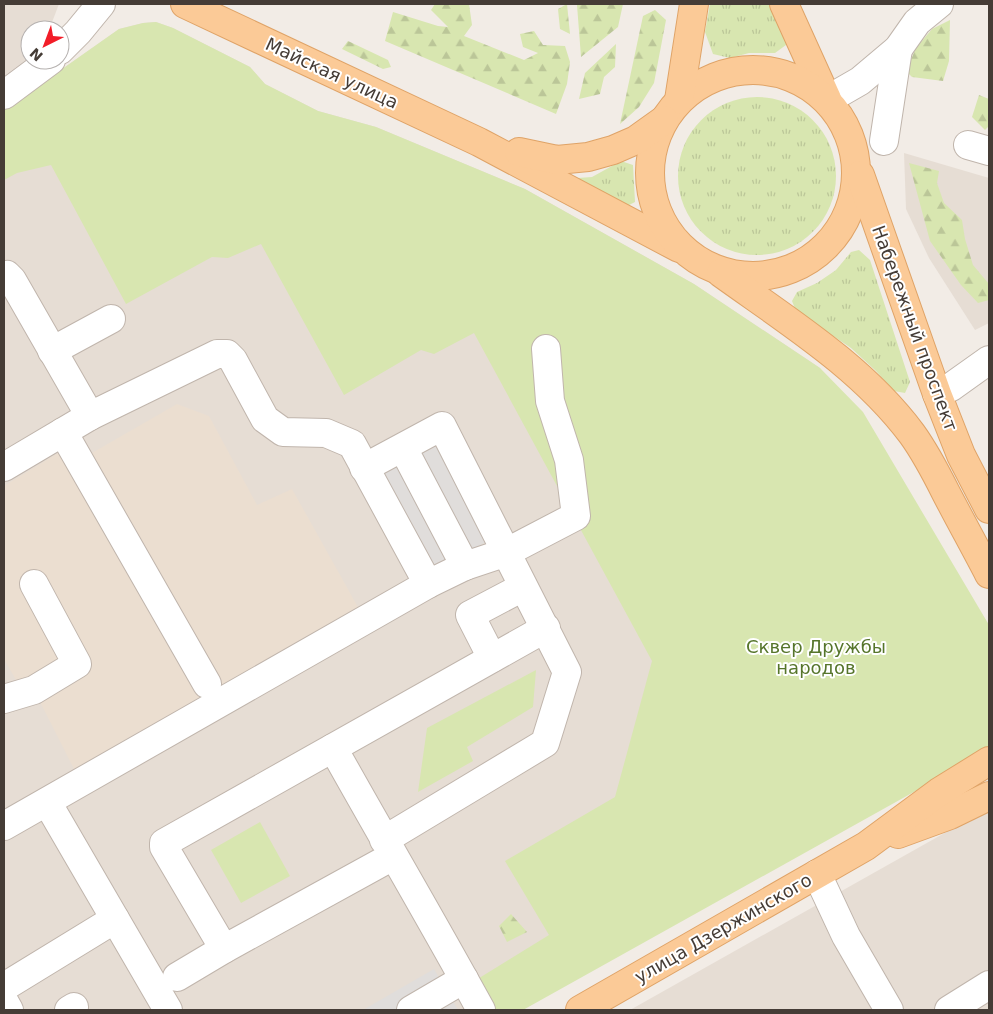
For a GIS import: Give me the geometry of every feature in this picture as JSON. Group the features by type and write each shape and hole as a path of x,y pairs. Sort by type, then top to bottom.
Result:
{"main road":[{"name":"Майская улица","path":"185,4 479,142 689,253"},
{"path":"694,4 672,110 653,147 650,176 656,205 668,232 689,253 716,269 744,276 773,275 800,266 824,250 842,228 854,202 857,179 849,143 827,100 784,4"},
{"name":"Майская улица","path":"479,142 557,160 588,157 613,150 636,140 705,81 735,70 767,69 798,78 827,100"},
{"name":"Набережный проспект","path":"849,143 937,394 962,455 989,509"},
{"name":"Набережный проспект","path":"716,269 842,361 869,385 894,412 913,435 932,466 989,574"},
{"name":"улица Дзержинского","path":"580,1010 866,846 939,792 989,761"},
{"name":"улица Дзержинского","path":"866,846 950,815 989,796"}],"street":[{"path":"70,40 101,4"},
{"path":"827,100 860,81 898,49 917,22 939,4"},
{"path":"884,141 898,49"},
{"path":"4,95 38,70"},
{"path":"4,276 7,275 12,280 90,416"},
{"path":"52,350 111,319"},
{"path":"4,826 428,584 465,566 507,552 576,516 569,460 550,401 546,349"},
{"path":"4,467 90,416 217,354 227,354 233,360 265,419 282,432 326,433 352,444 428,584"},
{"path":"937,394 951,387 989,360"},
{"path":"177,977 389,848 545,743 567,672 442,426 364,468"},
{"path":"63,432 207,684"},
{"path":"403,448 465,566"},
{"path":"4,697 34,690 77,664 34,584"},
{"path":"492,658 470,615 523,587"},
{"path":"224,948 164,847 164,843 546,628"},
{"path":"333,748 435,925 481,1010"},
{"path":"47,802 168,1010"},
{"path":"817,874 882,1008"},
{"path":"4,987 115,919"},
{"path":"411,1010 464,979"},
{"path":"949,1010 989,985"},
{"path":"4,1001 9,1010"}],"shaded area":[{"path":"4,4 59,4 53,20 20,20 20,64 4,76"},
{"path":"156,22 173,28 250,67 265,84 318,111 376,127 525,189 694,284 820,368 989,625 522,1010 4,1010 4,110 61,70 70,70 70,64 119,29"},
{"path":"904,153 989,178 989,323 975,330 929,258 906,209"},
{"path":"177,404 209,416 257,505 292,489 359,609 76,773 30,682 20,687 4,659 4,486 83,438 92,453"},
{"path":"437,438 493,538 413,582 358,482"},
{"path":"989,808 989,1010 630,1010"},
{"path":"434,969 458,1010 363,1010"}],"green space":[{"path":"435,4 469,4 472,25 464,36 524,60 538,53 523,47 520,34 534,31 543,45 565,46 570,62 567,84 556,114 385,41 393,12 438,26 448,27 431,10"},
{"path":"567,4 570,34 560,29 558,9"},
{"path":"623,4 618,27 581,57 577,5"},
{"path":"710,4 774,4 786,34 786,45 775,53 749,53 730,58 713,54 705,32"},
{"path":"655,10 666,20 654,83 639,107 620,124 643,16"},
{"path":"950,20 949,61 943,81 912,77 906,71 916,48 932,29"},
{"name":"Сквер Дружбы народов","path":"156,22 173,28 250,67 265,84 318,111 376,127 525,189 694,284 820,368 863,412 989,625 989,750 523,1010 496,1010 476,980 549,935 505,861 615,797 652,661 474,333 434,354 421,350 344,395 261,244 228,258 212,257 126,304 51,165 17,173 4,180 4,110 61,70 70,70 70,64 119,29"},
{"path":"348,41 388,60 391,67 383,69 342,49"},
{"path":"616,44 615,67 604,77 600,94 579,99 585,73"},
{"path":"979,95 989,99 989,126 985,130 972,117"},
{"path":"757,97 787,103 801,110 813,120 823,132 830,146 836,176 830,206 823,220 813,232 801,242 787,249 757,255 727,249 713,242 701,232 691,220 684,206 678,176 684,146 691,132 701,120 713,110 727,103"},
{"path":"621,161 633,165 635,202 623,208 563,179 592,177"},
{"path":"909,163 939,171 937,183 944,203 962,220 965,239 973,265 989,284 989,300 978,303 961,285 930,241"},
{"path":"859,250 870,260 910,382 905,393 894,391 851,348 796,311 792,301 797,292 817,283 836,270 851,252"},
{"path":"536,670 533,707 467,747 473,761 418,792 427,728"},
{"path":"260,822 290,876 241,903 211,850"},
{"path":"511,914 527,932 507,942 499,926"}]}
